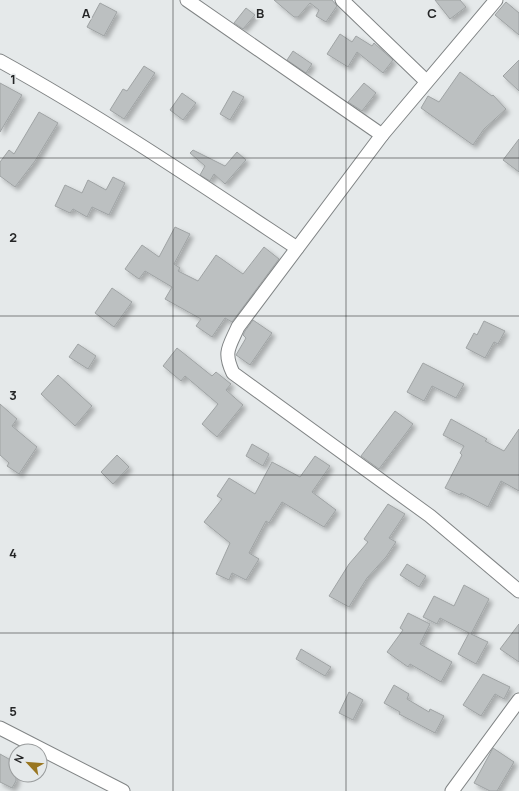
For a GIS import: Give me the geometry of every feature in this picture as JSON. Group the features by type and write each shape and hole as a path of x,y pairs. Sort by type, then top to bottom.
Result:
{"street":[{"path":"187,0 382,135"},
{"path":"342,0 426,81"},
{"path":"496,0 426,81 382,135 297,248 238,327 228,348 227,360 233,373 430,516 519,591"},
{"path":"0,61 63,96 147,148 297,248"},
{"path":"452,791 519,700"},
{"path":"0,728 122,791"}],"building":[{"path":"274,0 332,0 337,6 326,22 316,16 319,10 310,3 298,17 294,17"},
{"path":"435,0 460,0 466,7 450,19"},
{"path":"506,2 519,13 519,35 495,15"},
{"path":"100,3 117,12 104,36 87,27"},
{"path":"246,8 255,15 243,29 234,23"},
{"path":"340,34 352,42 356,36 372,46 374,43 393,60 383,73 357,52 348,67 327,54"},
{"path":"293,51 312,64 306,73 287,60"},
{"path":"519,60 519,91 503,76"},
{"path":"144,66 155,73 124,119 110,110 123,89 127,91"},
{"path":"460,72 492,96 493,95 506,109 484,129 473,145 421,108 428,96 439,102"},
{"path":"0,83 22,95 0,132"},
{"path":"364,83 376,93 362,111 348,102"},
{"path":"233,91 244,97 230,120 220,114"},
{"path":"182,93 196,103 183,120 170,110"},
{"path":"39,112 58,123 35,161 15,187 0,176 0,162 9,150 14,154"},
{"path":"519,139 519,172 503,160"},
{"path":"193,150 225,166 237,152 246,160 225,184 214,174 210,181 200,175 205,166 190,153"},
{"path":"113,177 125,183 109,215 92,207 87,217 73,209 70,213 55,206 65,185 82,193 88,180 106,190"},
{"path":"175,227 190,234 174,264 180,268 178,271 198,281 216,255 243,274 264,247 279,259 232,322 225,318 212,337 196,326 201,319 165,299 172,287 145,271 139,279 125,269 142,245 159,257"},
{"path":"112,288 132,302 114,327 95,313"},
{"path":"253,320 272,333 250,365 236,355 246,338 243,335"},
{"path":"484,321 505,331 498,344 494,342 485,358 466,348 474,333 477,335"},
{"path":"78,344 96,356 88,369 69,357"},
{"path":"177,348 212,376 216,372 231,384 226,390 243,405 217,437 202,424 218,404 185,376 181,381 163,366"},
{"path":"423,363 464,384 456,398 432,386 424,401 407,392"},
{"path":"58,375 92,406 75,426 41,394"},
{"path":"0,404 17,419 12,426 37,447 19,474 7,466 9,463 0,455"},
{"path":"395,411 413,424 379,469 361,456"},
{"path":"451,419 487,439 485,441 504,451 519,429 519,491 501,481 488,507 461,493 460,495 445,488 462,455 460,453 464,446 443,435"},
{"path":"252,444 269,454 263,466 246,456"},
{"path":"117,455 129,467 113,484 101,472"},
{"path":"315,456 330,466 312,492 336,510 324,527 282,502 269,523 266,521 249,553 259,559 246,580 232,573 229,580 216,574 230,543 204,522 222,499 217,496 229,478 255,494 272,462 300,477"},
{"path":"388,504 405,514 389,538 396,542 386,557 367,578 349,607 329,596 349,564 368,542 364,539"},
{"path":"407,564 426,576 419,587 400,575"},
{"path":"464,585 489,599 471,634 488,642 476,664 458,654 469,633 440,618 437,624 423,617 434,596 454,606"},
{"path":"408,613 430,624 420,644 452,662 441,682 410,664 408,667 387,652 403,630 400,628"},
{"path":"519,624 519,662 500,649"},
{"path":"301,649 331,667 325,676 296,659"},
{"path":"483,674 510,687 504,699 495,694 481,716 463,705"},
{"path":"394,685 409,694 407,699 429,712 430,709 444,716 435,733 399,714 400,712 384,703"},
{"path":"349,692 363,700 353,720 339,713"},
{"path":"493,748 514,762 497,791 490,791 474,783"},
{"path":"0,754 8,758 8,783 15,783 12,788 0,782"}]}
